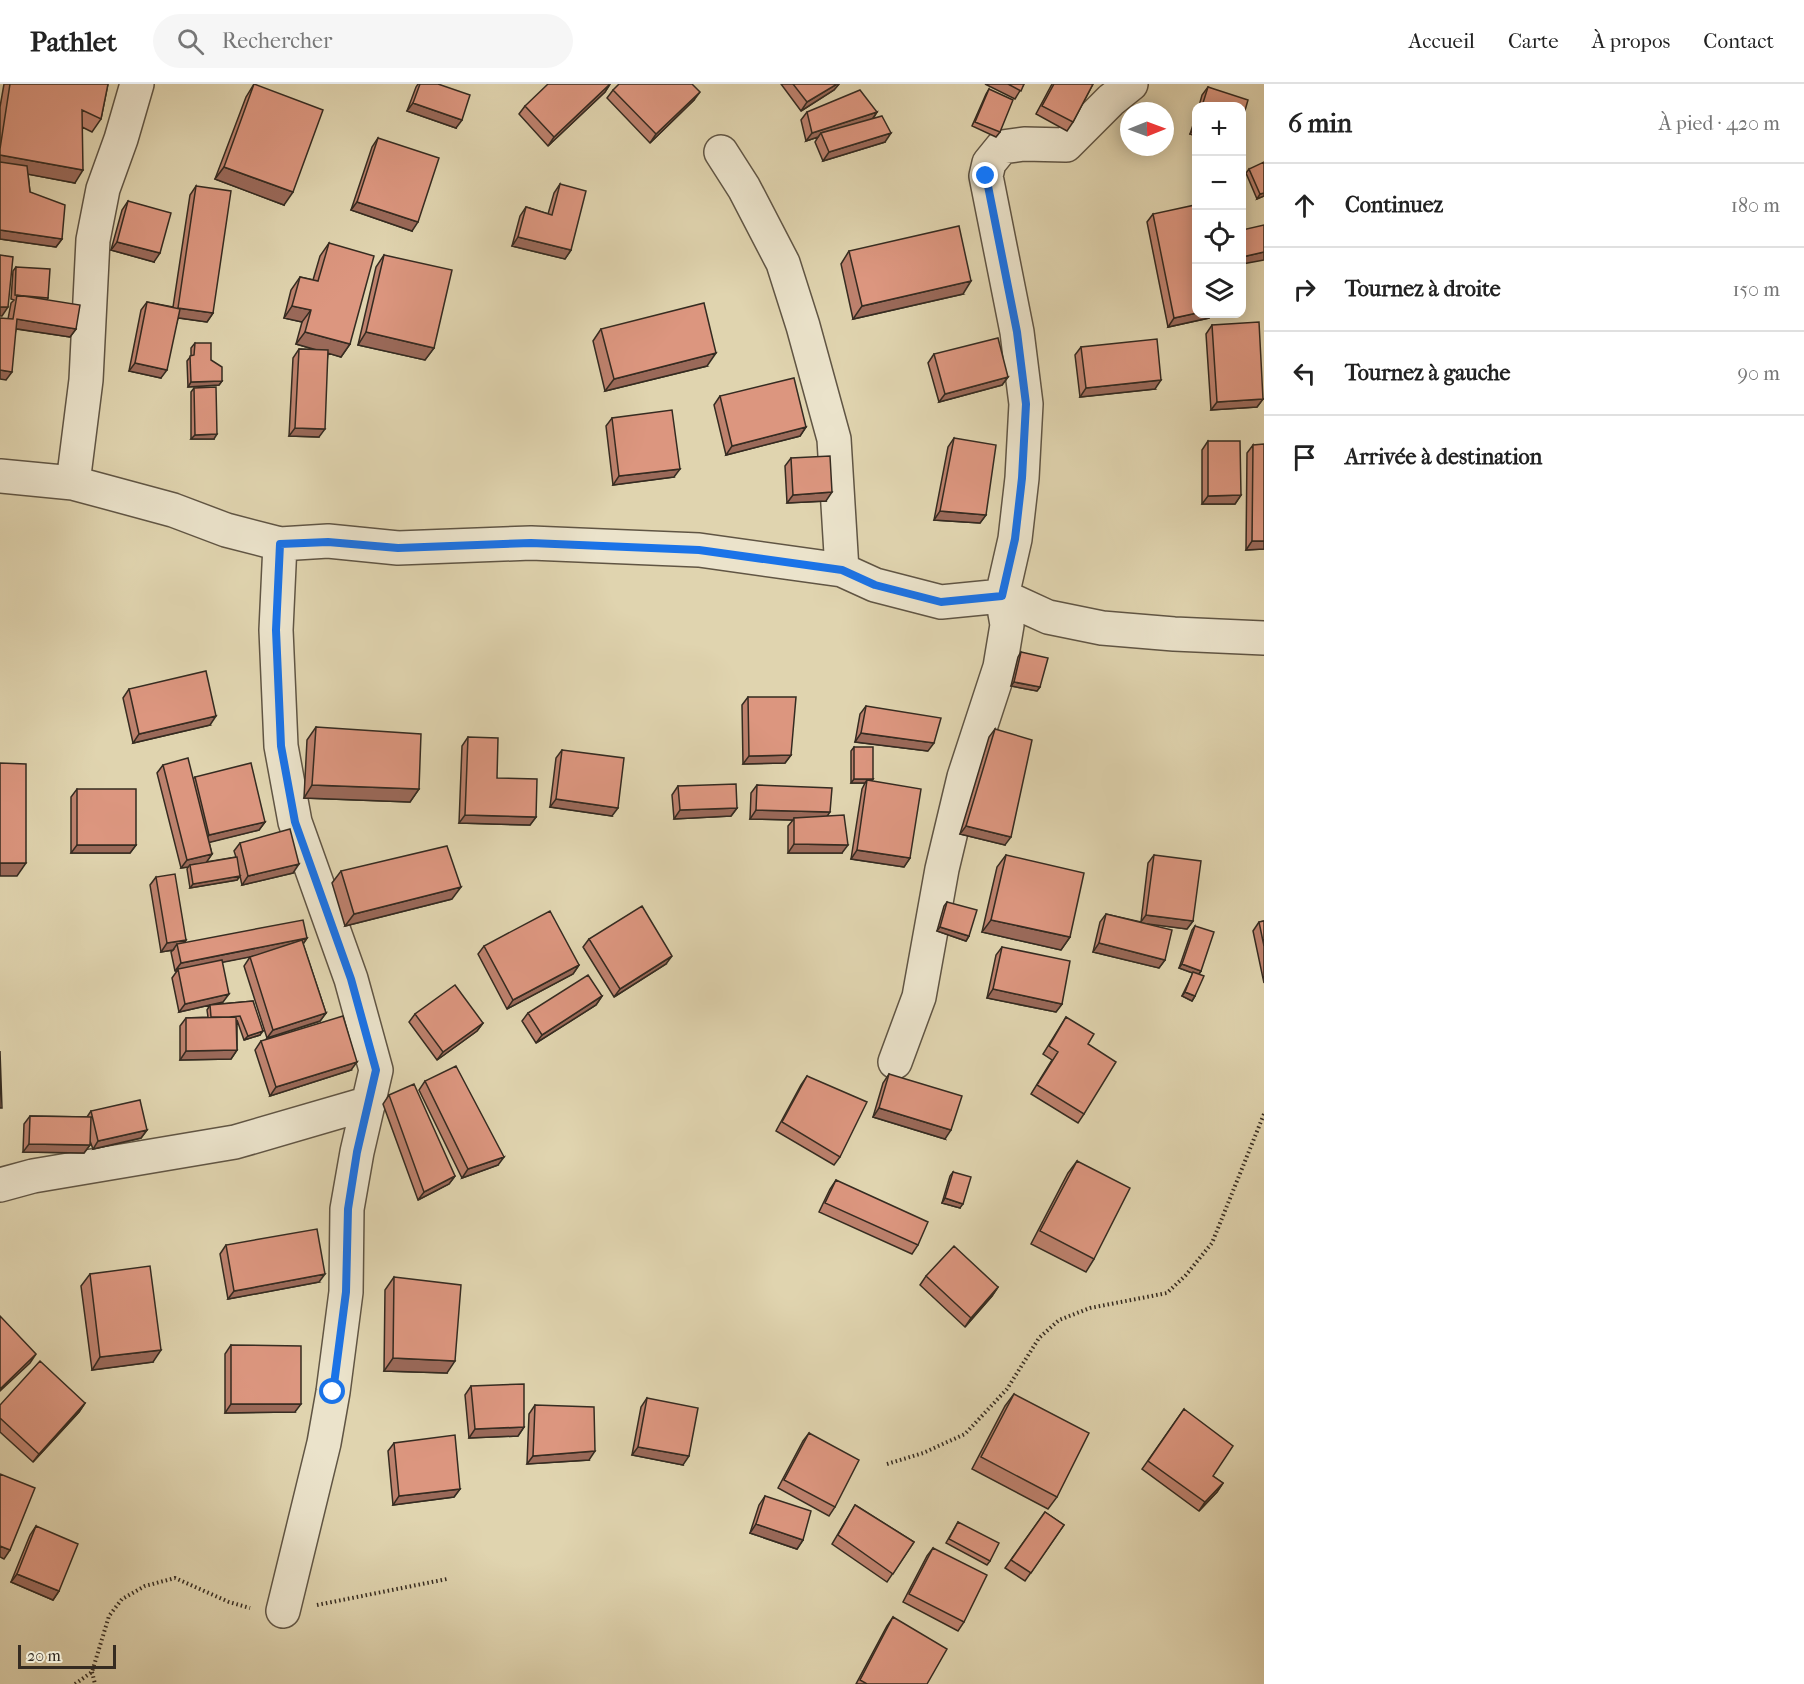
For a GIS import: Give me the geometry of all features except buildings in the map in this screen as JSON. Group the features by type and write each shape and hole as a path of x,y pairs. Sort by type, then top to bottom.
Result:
{"street":[{"path":"73,483 86,380 93,240 103,189 137,84"},
{"path":"895,1062 920,997 942,869 964,777 1000,667 1007,625 1002,596 1015,539 1022,478 1026,404 1017,332 986,176 989,163 1002,147 1024,144 1066,145 1111,100 1131,84"},
{"path":"721,152 744,188 783,263 803,326 834,439 842,570"},
{"path":"0,476 73,483 173,510 226,530 280,544 328,542 398,548 531,543 699,550 842,570 875,585 941,602 1002,596 1048,616 1102,628 1264,638"},
{"path":"280,544 276,630 281,746 295,822 351,979 376,1070 357,1152 348,1209 346,1292 333,1392 324,1443 284,1611"},
{"path":"0,1185 44,1174 235,1142 369,1103"}],"path":[{"path":"887,1464 923,1453 965,1434 1007,1389 1040,1338 1059,1320 1090,1308 1167,1293 1186,1275 1212,1244 1264,1114"},
{"path":"96,1684 93,1672 109,1616 122,1599 145,1587 175,1578 229,1602 260,1610 284,1611 447,1579"},
{"path":"75,1684 93,1672"}],"route":[{"path":"333,1392 346,1292 348,1209 357,1152 376,1070 351,979 295,822 281,746 276,630 280,544 328,542 398,548 531,543 699,550 842,570 875,585 941,602 1002,596 1015,539 1022,478 1026,404 1017,332 986,176"}]}
